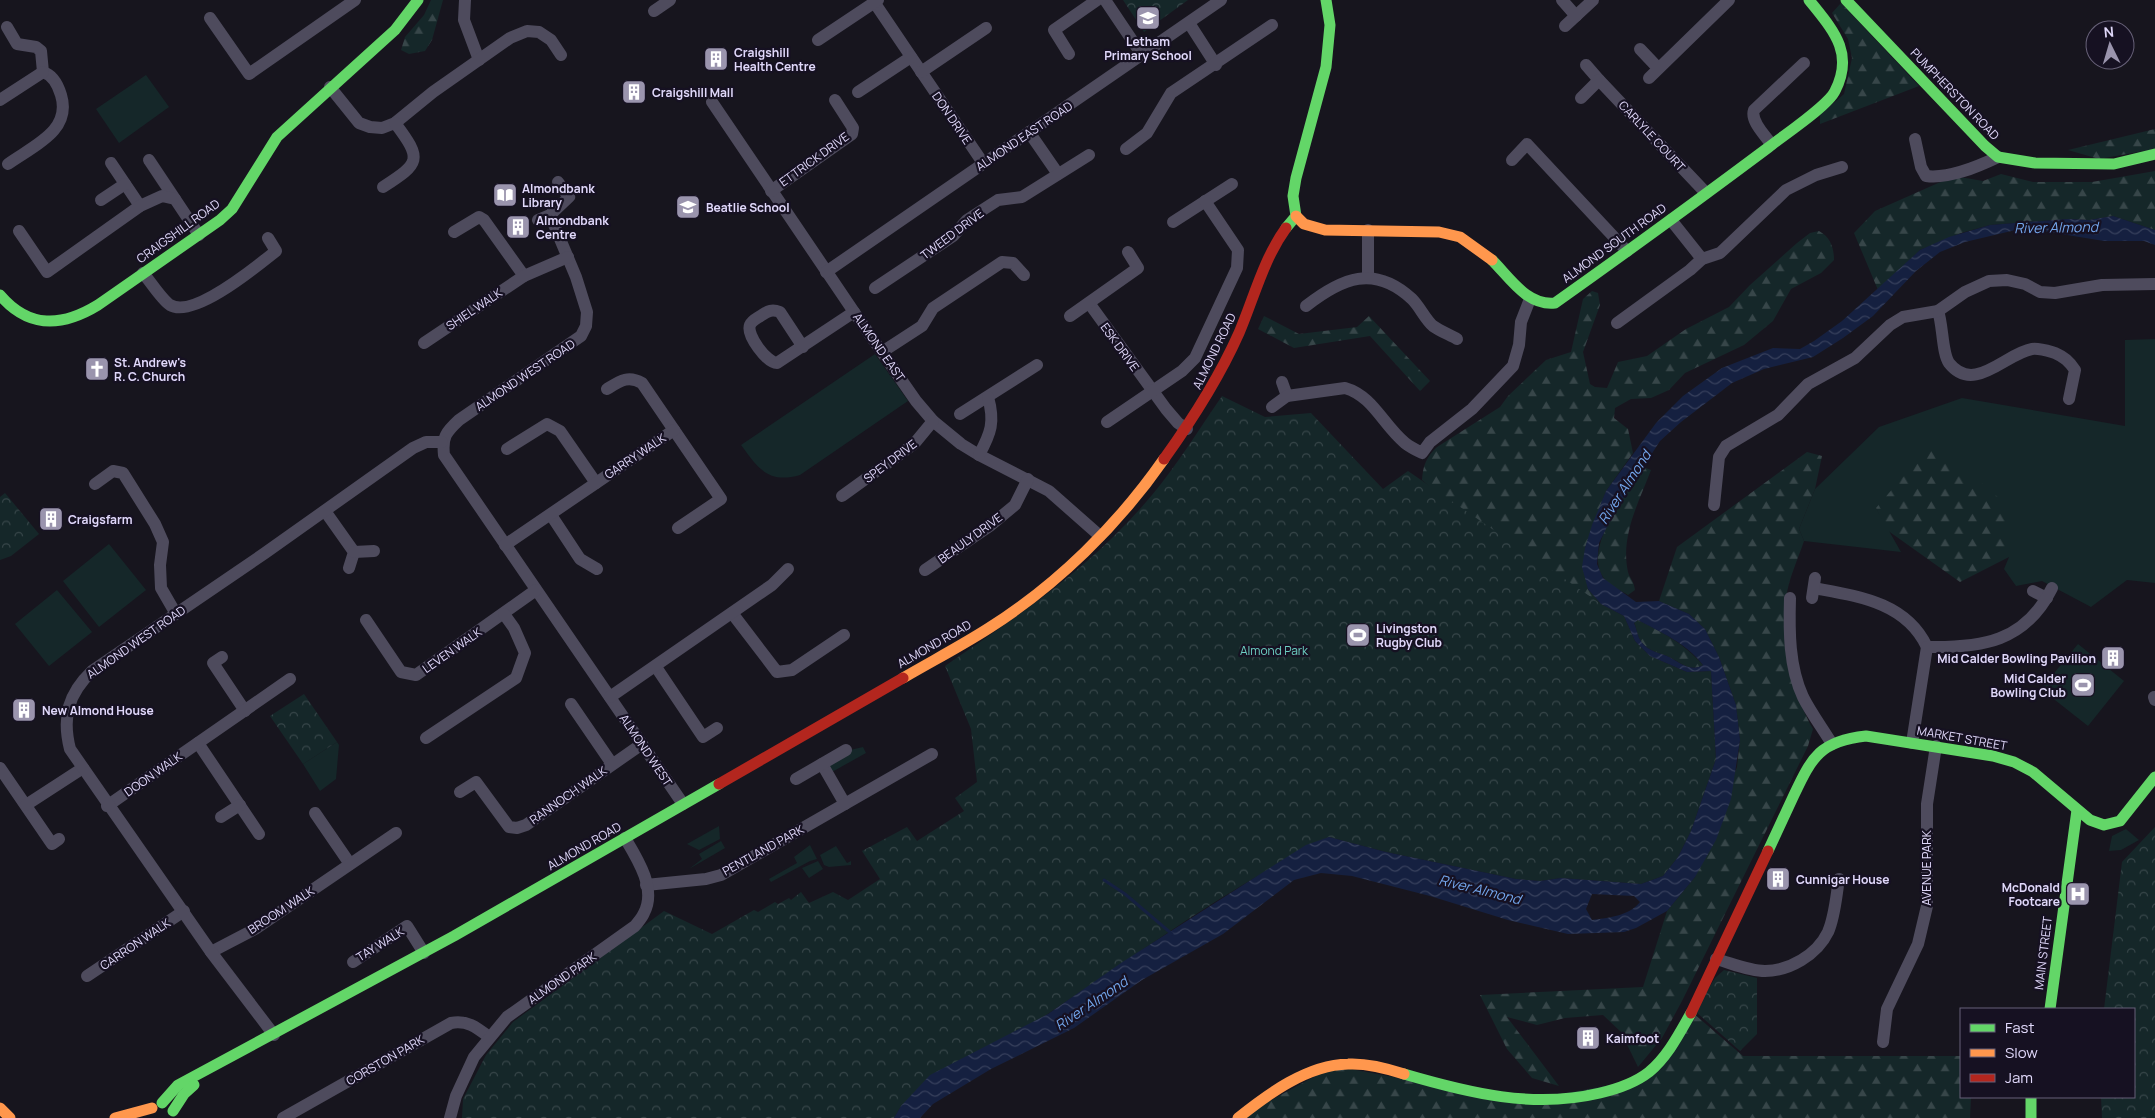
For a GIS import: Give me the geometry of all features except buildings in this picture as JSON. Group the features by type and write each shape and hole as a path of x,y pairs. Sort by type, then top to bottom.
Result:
{"street":[{"path":"210,18 249,74 355,0"},
{"name":"CRAIGSHILL ROAD","path":"0,295 24,316 44,322 78,317 199,235 232,209 277,137 291,121 395,30 418,0"},
{"path":"465,0 464,20 479,60"},
{"path":"654,11 670,0"},
{"path":"1069,54 1054,30 1097,0"},
{"path":"1105,0 1142,55"},
{"name":"ALMOND EAST ROAD","path":"826,272 1222,0"},
{"path":"1272,407 1287,396 1345,388 1353,390 1363,396 1406,444 1422,453 1430,442 1472,409 1513,366 1519,345 1521,322 1530,299 1486,254 1460,237 1439,232 1325,230 1304,224 1296,216 1293,196 1296,178 1326,67 1330,25 1326,0"},
{"path":"1562,0 1576,16"},
{"path":"1565,26 1593,0"},
{"path":"1649,78 1729,0"},
{"name":"ALMOND SOUTH ROAD","path":"1530,299 1546,304 1555,303 1562,299 1812,115 1835,92 1842,68 1843,54 1836,35 1809,0"},
{"name":"PUMPHERSTON ROAD","path":"1846,0 1972,133 1998,157 2034,163 2114,164 2155,154"},
{"name":"DON DRIVE","path":"818,40 876,1 921,72 983,163"},
{"path":"1189,22 1216,64"},
{"path":"1126,149 1147,133 1171,93 1272,25"},
{"path":"6,27 17,44 36,47 41,51 43,72"},
{"path":"921,72 986,28"},
{"path":"330,87 360,123 370,127 382,128 395,123 433,92 510,38 526,31 539,32 551,40 561,55"},
{"path":"1640,49 1658,68"},
{"path":"858,92 911,56"},
{"path":"1771,144 1752,115 1754,110 1797,76 1804,63"},
{"name":"CARLYLE COURT","path":"1586,65 1706,193"},
{"path":"0,100 43,72"},
{"path":"8,164 56,131 63,116 64,105 59,87 49,74 43,72"},
{"path":"1581,98 1599,80"},
{"name":"ETTRICK DRIVE","path":"770,191 852,134 853,128 835,100"},
{"name":"ALMOND EAST","path":"712,102 826,272 916,401 933,421 961,444 979,455 1050,491 1100,536"},
{"path":"383,187 405,173 411,167 414,159 412,146 395,123"},
{"path":"1029,132 1058,174"},
{"path":"1915,139 1921,166 1926,176 1936,178 1980,166 1998,157"},
{"path":"1512,160 1524,141 1627,250"},
{"name":"TWEED DRIVE","path":"875,288 953,236 967,220 998,200 1022,197 1089,155"},
{"path":"150,160 199,235"},
{"path":"111,163 140,206"},
{"path":"1617,323 1690,270 1702,259 1720,252 1786,190 1816,175 1842,167"},
{"name":"ALMOND WEST ROAD","path":"274,1035 211,952 70,749 66,734 66,719 70,700 77,687 92,671 325,511 413,448 426,442 442,442 448,431 459,420 581,336 586,326 587,312 568,257 544,218 568,197 558,182"},
{"path":"101,200 124,184"},
{"path":"1173,222 1232,184"},
{"path":"19,231 47,272 140,206 162,196 175,199"},
{"path":"1107,422 1152,390 1182,372 1195,358 1237,268 1238,250 1205,201"},
{"name":"ALMOND ROAD","path":"155,1110 178,1085 424,953 625,838 989,628 1045,588 1100,536 1136,496 1186,429 1210,392 1238,337 1276,243 1284,228 1296,216"},
{"path":"454,232 473,218 479,217 484,220 524,276"},
{"path":"1671,220 1702,259"},
{"path":"1368,230 1368,277"},
{"path":"143,273 170,305 183,309 203,302 246,274 276,251 268,238"},
{"path":"1070,316 1138,268 1128,252"},
{"name":"SHIEL WALK","path":"424,343 524,276 568,257"},
{"path":"882,352 922,326 933,308 1002,262 1013,263 1024,275"},
{"path":"1306,306 1328,289 1345,282 1368,277 1399,290 1412,300 1432,326 1449,328 1457,339"},
{"path":"1714,505 1721,481 1719,457 1726,446 1778,415 1808,384 1855,358 1890,325 1903,317 1938,311 1965,292 1989,281 2006,280 2025,284 2040,292 2055,293 2102,285 2155,284"},
{"name":"ESK DRIVE","path":"1089,303 1152,390 1178,423 1186,429"},
{"path":"803,347 780,312 775,310 769,311 751,322 749,332 767,360 777,363 803,347 854,312"},
{"path":"1938,311 1948,362 1966,375 1985,372 2032,349 2048,351 2064,357 2080,369 2069,399"},
{"path":"960,414 1037,365"},
{"name":"GARRY WALK","path":"607,389 624,378 634,378 642,383 674,430 726,496 678,528"},
{"path":"1282,382 1287,396"},
{"path":"979,455 992,432 991,406 988,397"},
{"name":"SPEY DRIVE","path":"842,496 914,444 933,421"},
{"name":"GARRY WALK","path":"507,449 547,424 560,431 596,483"},
{"name":"GARRY WALK","path":"505,545 674,430"},
{"path":"442,442 444,455 610,697 772,585 788,569"},
{"path":"95,484 113,471 123,473 163,542 160,565 162,588 176,614"},
{"name":"BEAULY DRIVE","path":"925,570 991,525 1015,505 1028,479"},
{"path":"325,511 354,552"},
{"path":"551,515 580,560 598,570"},
{"path":"354,552 374,551"},
{"path":"349,568 354,552"},
{"path":"1814,588 1865,598 1893,610 1916,628 1927,647 1912,743"},
{"name":"LEVEN WALK","path":"366,620 401,672 416,675 536,590"},
{"path":"1927,647 1974,646 1999,638 2022,626 2031,618 2049,593 2033,591"},
{"path":"1238,1118 1282,1088 1306,1075 1346,1064 1379,1067 1468,1091 1523,1101 1591,1096 1638,1080 1653,1068 1671,1049 1692,1012 1809,764 1818,753 1832,744 1803,697 1800,687 1792,659 1789,628 1790,598"},
{"path":"732,613 777,672 792,670 844,635"},
{"path":"426,738 516,678 525,653 514,628 504,614"},
{"path":"222,657 213,663 245,710"},
{"path":"656,666 703,737 718,728"},
{"name":"DOON WALK","path":"108,806 290,679"},
{"name":"ALMOND WEST","path":"610,697 683,804"},
{"name":"RANNOCH WALK","path":"571,704 612,764"},
{"name":"MARKET STREET","path":"1832,744 1847,738 1866,736 1936,746 2014,762 2033,772 2090,820 2104,824 2120,820 2155,777"},
{"path":"198,742 259,834"},
{"name":"RANNOCH WALK","path":"460,792 476,782 509,827 517,828 526,825 642,744"},
{"name":"AVENUE PARK","path":"1883,1042 1887,1009 1918,944 1928,906 1927,812 1936,746"},
{"path":"796,778 846,750"},
{"name":"PENTLAND PARK","path":"646,884 696,880 721,875 932,754"},
{"path":"822,764 845,804"},
{"path":"0,768 52,844 59,839"},
{"path":"26,805 83,768"},
{"path":"221,817 240,805"},
{"name":"MAIN STREET","path":"2050,1008 2077,810"},
{"path":"316,813 350,864"},
{"name":"BROOM WALK","path":"211,952 255,929 396,832"},
{"name":"ALMOND PARK","path":"450,1118 456,1096 474,1057 507,1017 635,926 645,912 648,898 646,884 635,855 625,838"},
{"path":"1716,960 1764,971 1788,968 1811,954 1827,934 1833,917 1834,886"},
{"name":"CARRON WALK","path":"87,976 184,911"},
{"name":"TAY WALK","path":"353,962 407,926 424,953"},
{"name":"CORSTON PARK","path":"283,1118 451,1023 461,1021 472,1024 489,1037"},
{"name":"ALMOND ROAD","path":"173,1114 192,1087 246,1050"},
{"path":"2031,1098 2032,1118"},
{"path":"115,1118 155,1110 167,1104 173,1114"},
{"path":"0,1108 10,1118"}],"green space":[{"path":"431,0 443,0 432,40 425,51 409,54 401,50 405,37 424,15"},
{"name":"Letham Primary School","path":"1123,0 1188,0 1144,32"},
{"path":"1841,3 1919,86 1820,124 1820,115 1844,94 1852,58 1848,39 1832,13"},
{"path":"146,75 169,107 119,143 96,109"},
{"path":"2155,129 2155,149 2099,159 2068,150"},
{"path":"2155,171 2155,230 2113,216 2089,220 2068,219 1990,225 1961,233 1920,250 1878,290 1854,233 1875,211 1954,176 1983,181 2001,174 2033,182 2092,182"},
{"path":"1819,231 1831,243 1834,260 1821,273 1791,289 1773,321 1744,345 1685,373 1669,390 1651,398 1631,399 1615,408 1614,418 1628,429 1633,453 1606,491 1585,548 1588,589 1601,604 1457,510 1422,480 1426,462 1430,454 1437,447 1500,407 1508,396 1546,360 1571,352 1583,299 1592,291 1598,293 1600,305 1583,352 1590,384 1595,387 1607,388 1618,362 1647,356 1686,329 1729,307 1750,285 1797,243 1810,233"},
{"path":"1264,316 1299,334 1357,327 1369,316 1430,381 1420,391 1370,336 1294,348 1258,329"},
{"path":"2155,339 2155,583 2127,580 2091,607 2042,581 2016,586 2004,569 2009,557 1876,508 1901,552 1804,541 1799,529 1815,489 1879,427 1962,398 2125,426 2125,340"},
{"path":"875,354 908,401 800,475 789,477 772,476 753,461 741,445"},
{"name":"Almond Park","path":"1222,396 1265,417 1311,413 1383,489 1408,471 1601,604 1624,616 1635,641 1650,656 1687,672 1711,671 1716,759 1691,831 1678,857 1663,876 1641,884 1561,878 1540,881 1516,879 1386,852 1329,837 1292,856 1186,920 1031,1025 901,1106 894,1118 462,1118 463,1099 486,1055 513,1022 664,911 712,934 754,910 758,912 775,902 778,904 789,898 791,900 801,892 809,903 833,892 848,900 880,879 862,851 907,827 917,841 964,811 955,798 977,782 971,729 945,666 1055,588 1106,544 1162,483"},
{"path":"1933,442 2006,504 2009,557 1960,582 1887,530 1876,508"},
{"path":"1807,452 1822,456 1815,489 1799,529 1804,541 1789,584 1786,599 1785,632 1794,683 1813,729 1808,746 1682,1001 1662,1038 1638,1067 1621,1032 1603,1015 1565,1018 1537,1025 1507,1017 1559,1086 1532,1078 1507,1049 1480,995 1643,987 1667,911 1695,877 1737,767 1740,740 1736,705 1719,657 1705,629 1689,614 1659,601 1677,547"},
{"path":"1643,467 1651,470 1636,507 1629,532 1626,559 1628,572 1635,590 1628,595 1611,585 1603,577 1598,565 1599,551 1610,520"},
{"path":"5,493 39,534 11,556 0,560 0,497"},
{"path":"109,544 146,590 99,627 63,581"},
{"path":"57,590 92,632 49,666 15,624"},
{"path":"1638,620 1673,639 1703,665 1694,668 1689,667 1648,648 1641,642 1638,636 1634,622"},
{"name":"Mid Calder Bowling Club","path":"2078,644 2124,681 2088,726 2041,689"},
{"path":"304,694 337,742 303,764 270,716"},
{"path":"337,742 339,745 336,779 320,791 303,764"},
{"path":"863,747 866,753 832,772 828,764 850,750"},
{"path":"719,826 720,839 699,850 687,844"},
{"path":"2155,827 2155,1118 2102,1118 2101,1098 2135,1098 2135,1008 2104,1008 2122,862"},
{"path":"2126,829 2139,840 2121,850 2109,851 2112,836"},
{"path":"721,841 725,848 689,869 702,859 699,854"},
{"path":"810,845 817,859 771,882 769,879 797,863 794,857"},
{"path":"836,846 847,863 851,861 851,865 829,867 824,865 820,855"},
{"path":"818,861 823,869 809,878 802,868"},
{"path":"1724,970 1757,978 1757,1034 1740,1051 1695,1011 1715,978"},
{"path":"1693,1013 1743,1056 1960,1056 1960,1098 1971,1098 1970,1118 1238,1118 1334,1066 1523,1101 1638,1080"}],"water":[{"name":"River Almond","path":"2113,216 2155,230 2155,245 2144,241 2104,241 2024,228 1965,242 1940,252 1916,271 1873,316 1843,338 1813,357 1764,369 1732,383 1681,422 1660,441 1616,509 1599,543 1597,564 1603,578 1636,602 1659,601 1689,614 1705,629 1719,657 1736,705 1740,740 1731,799 1716,840 1695,877 1667,911 1636,928 1624,932 1568,934 1508,920 1430,896 1352,876 1321,873 1294,880 1223,934 1142,980 1074,1028 991,1069 933,1104 920,1118 894,1118 901,1106 930,1075 1048,1014 1121,963 1279,862 1306,845 1329,837 1386,852 1516,879 1540,881 1561,878 1641,884 1663,876 1678,857 1691,831 1716,759 1711,671 1687,672 1650,656 1635,641 1624,616 1601,604 1588,589 1582,567 1585,548 1606,491 1656,423 1683,396 1722,368 1773,348 1800,349 1814,341 1842,321 1920,250 1949,237 1990,225 2068,219 2089,220","holes":["1638,620 1681,645 1703,665 1693,668 1689,667 1648,648 1641,642 1638,636 1634,623","1592,894 1634,896 1640,902 1624,913 1592,920 1586,909"]}],"waterway":[{"path":"1104,880 1125,894 1172,934"}],"traffic: fast":[{"path":"0,295 22,314 34,319 46,321 72,318 98,305 220,220 232,209 277,137 395,30 418,0"},
{"path":"1286,228 1296,216 1293,196 1296,178 1326,67 1330,25 1326,0"},
{"path":"1492,260 1512,282 1528,295 1545,303 1555,303 1815,112 1835,91 1841,77 1843,64 1842,53 1833,31 1809,0"},
{"path":"1846,0 1985,146 1998,157 2035,163 2114,164 2155,154"},
{"path":"1768,851 1806,770 1820,753 1828,747 1850,738 1866,736 1993,756 2014,762 2033,772 2090,820 2104,825 2120,821 2155,777"},
{"path":"162,1103 178,1085 454,936 719,784"},
{"path":"2050,1008 2077,810"},
{"path":"1404,1074 1477,1093 1501,1097 1526,1099 1575,1098 1600,1093 1626,1085 1656,1066 1677,1037 1691,1013"},
{"path":"173,1111 184,1094 194,1085"},
{"path":"2031,1098 2031,1118"}],"traffic: slow":[{"path":"1296,216 1304,224 1325,230 1439,232 1460,237 1492,260"},
{"path":"903,678 989,628 1039,593 1085,552 1106,530 1127,507 1164,459"},
{"path":"1238,1118 1289,1082 1318,1069 1348,1064 1362,1064 1404,1074"},
{"path":"0,1108 10,1118"},
{"path":"115,1118 152,1108"}],"traffic: jam":[{"path":"1164,459 1195,414 1223,366 1239,333 1265,266 1286,228"},
{"path":"719,784 903,678"},
{"path":"1691,1013 1768,851"}],"place":[{"name":"Letham Primary School","path":"1148,18"},
{"name":"Craigshill Health Centre","path":"716,59"},
{"name":"Craigshill Mall","path":"634,92"},
{"name":"Almondbank Library","path":"505,195"},
{"name":"Beatlie School","path":"688,207"},
{"name":"Almondbank Centre","path":"518,227"},
{"name":"St. Andrew's R. C. Church","path":"97,369"},
{"name":"Craigsfarm","path":"51,519"},
{"name":"Livingston Rugby Club","path":"1358,635"},
{"name":"Mid Calder Bowling Pavilion","path":"2113,658"},
{"name":"Mid Calder Bowling Club","path":"2083,685"},
{"name":"New Almond House","path":"24,710"},
{"name":"Cunnigar House","path":"1778,879"},
{"name":"McDonald Footcare","path":"2078,894"},
{"name":"Kaimfoot","path":"1588,1038"}]}
